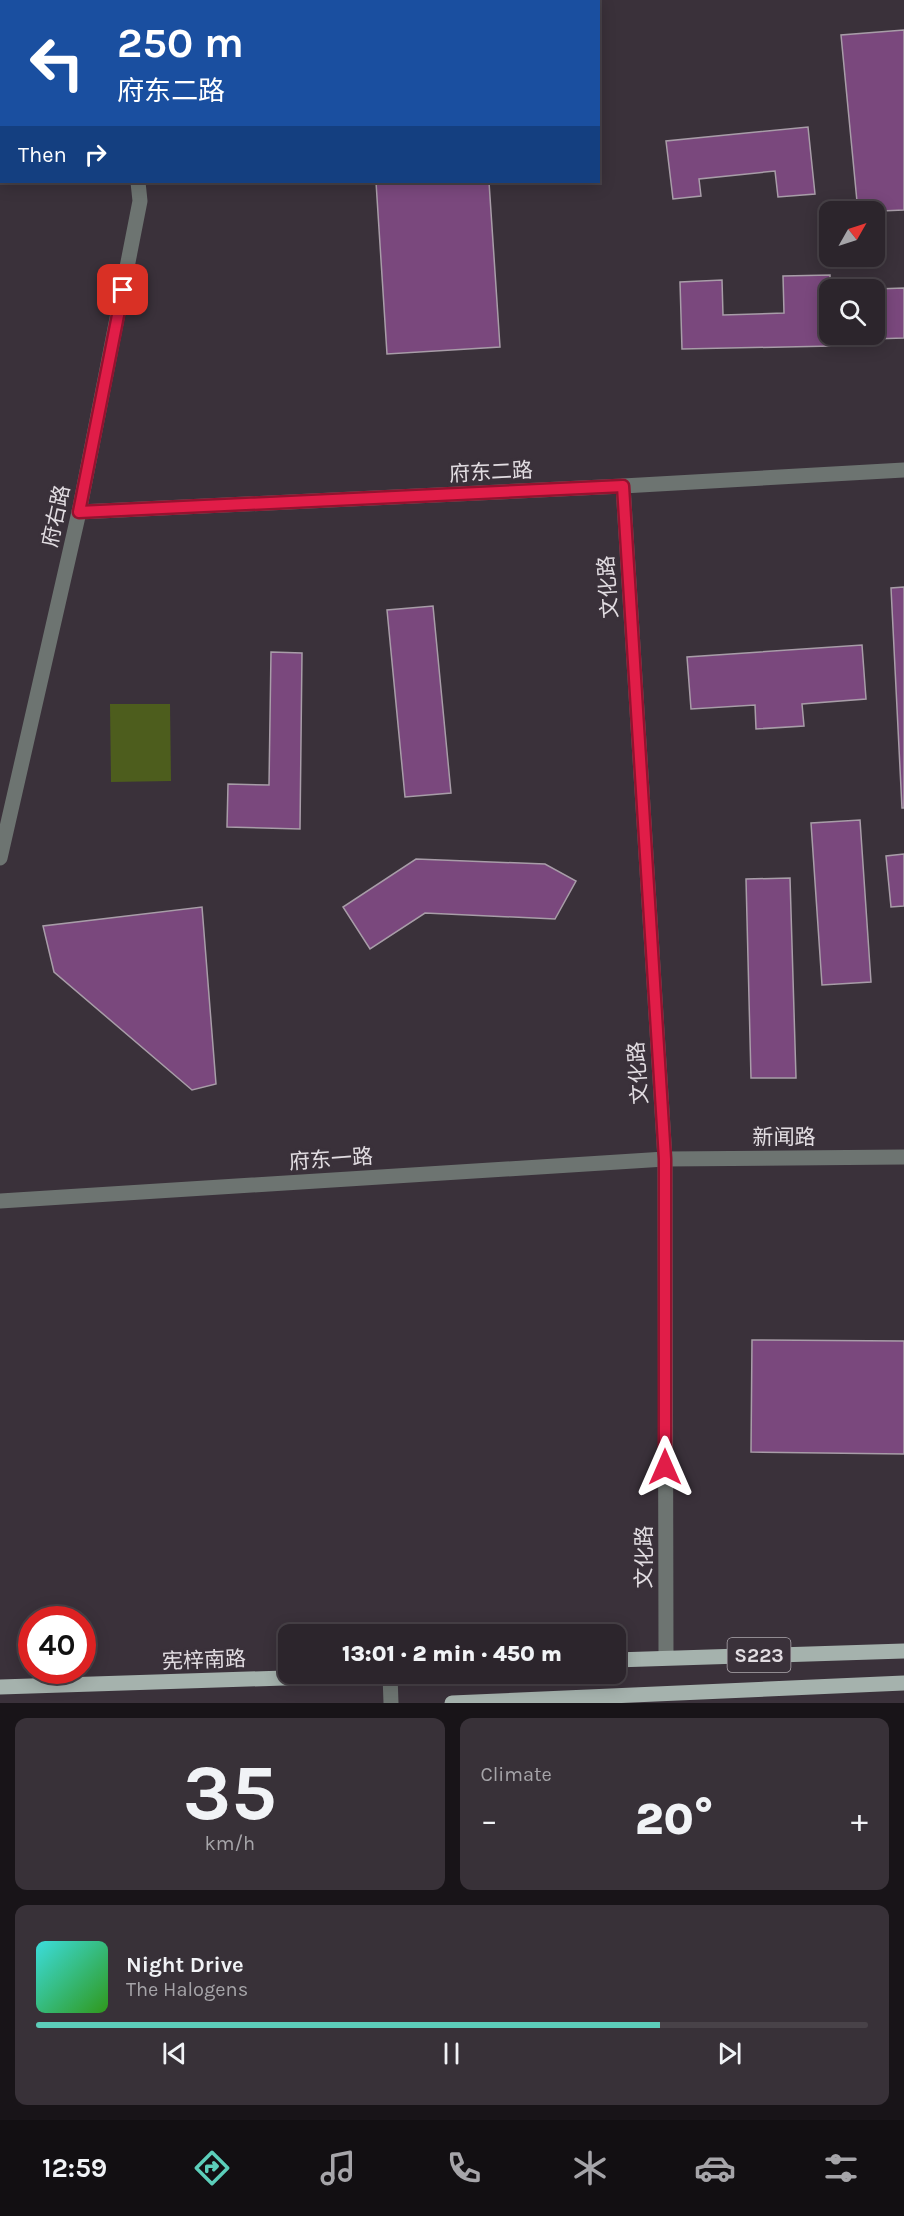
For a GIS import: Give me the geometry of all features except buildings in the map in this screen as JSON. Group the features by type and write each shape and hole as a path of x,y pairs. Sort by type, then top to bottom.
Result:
{"main road":[{"name":"S223","path":"626,1659 904,1651"},
{"name":"宪梓南路","path":"0,1687 278,1678"},
{"name":"S223","path":"452,1703 904,1683"}],"street":[{"name":"府右路","path":"0,858 79,512 140,201 138,183"},
{"name":"府东二路","path":"79,512 904,470"},
{"name":"文化路","path":"623,486 665,1159 666,1657"},
{"name":"新闻路","path":"665,1159 904,1157"},
{"name":"府东一路","path":"0,1201 665,1159"},
{"path":"391,1684 392,1703"}],"green space":[{"path":"110,704 170,704 171,781 111,782"}],"route":[{"path":"123,290 79,512 623,486 665,1159 665,1467"}]}
